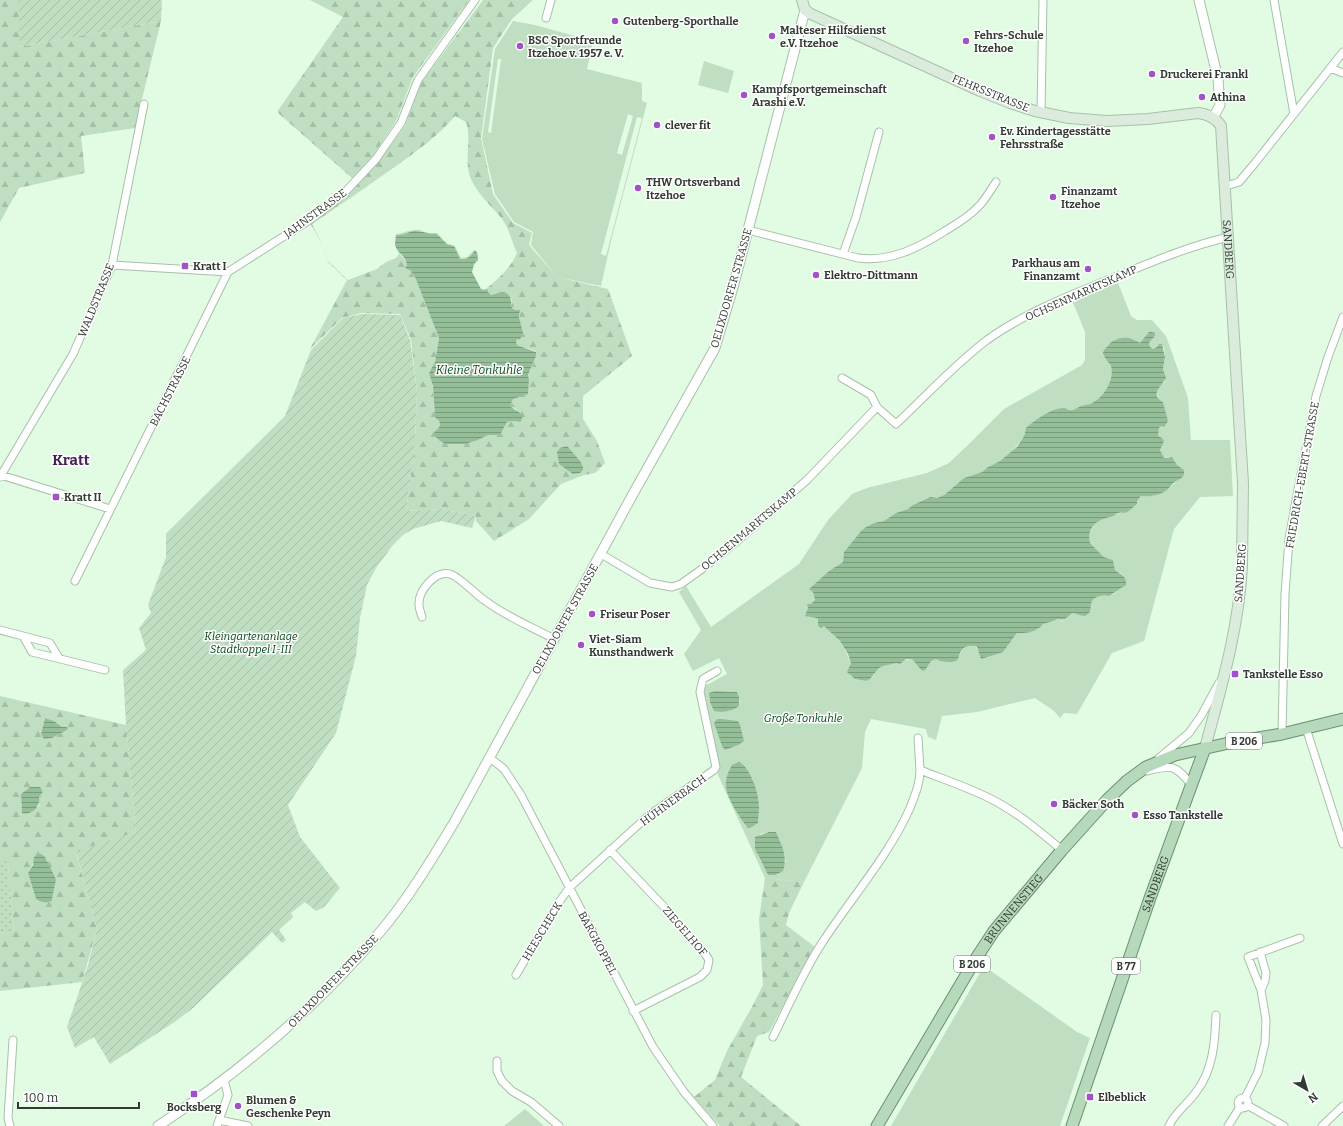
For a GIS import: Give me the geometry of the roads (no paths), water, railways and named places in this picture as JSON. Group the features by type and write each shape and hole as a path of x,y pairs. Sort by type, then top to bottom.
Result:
{"main road":[{"name":"FEHRSSTRASSE","path":"804,5 811,14 980,91 1010,103 1041,112 1069,118 1104,121 1148,119 1198,113 1213,118"},
{"name":"SANDBERG","path":"1072,1126 1099,1045 1205,748 1231,648 1241,579 1243,483 1226,186 1221,126 1213,118"},
{"name":"B 206","path":"1205,748 1282,734 1343,719"},
{"name":"BRUNNENSTIEG","path":"877,1126 986,944 1004,918 1062,850 1107,800 1137,773 1151,764 1175,755 1205,748"}],"street":[{"name":"JAHNSTRASSE","path":"228,272 306,222 335,201 371,164 400,123 418,80 475,0"},
{"path":"546,18 551,0"},
{"path":"1041,112 1043,0"},
{"path":"1199,0 1218,79 1220,104 1213,118"},
{"path":"1274,0 1294,114"},
{"name":"OELIXDORFER STRASSE","path":"158,1126 224,1080 286,1029 338,978 381,931 412,889 455,822 554,639 715,348 748,230 804,5"},
{"path":"1226,186 1239,182 1343,52"},
{"path":"1330,68 1343,73"},
{"name":"WALDSTRASSE","path":"1,476 73,354 112,265 144,104"},
{"path":"843,254 856,217 879,132"},
{"path":"748,230 858,258 871,259 897,255 912,250 936,237 972,213 986,198 996,182"},
{"name":"OCHSENMARKTSKAMP","path":"842,378 871,395 877,407 896,424 973,352 998,333 1026,316 1069,296 1182,250 1228,237"},
{"path":"112,265 228,272"},
{"name":"BACHSTRASSE","path":"75,581 228,272"},
{"name":"FRIEDRICH-EBERT-STRASSE","path":"1282,734 1285,594 1290,539 1316,396 1328,357 1343,319"},
{"name":"OCHSENMARKTSKAMP","path":"601,554 650,583 672,587 681,584 702,570 736,542 807,480 877,407"},
{"path":"1,476 110,509"},
{"path":"422,616 418,604 427,584 436,576 450,574 488,603 554,639"},
{"path":"0,630 50,643 59,658"},
{"path":"23,636 32,652 105,670"},
{"path":"1151,764 1188,733 1201,716 1225,670"},
{"name":"HÜHNERBACH","path":"569,888 648,816 714,770 716,767 700,692 703,679 717,671"},
{"path":"1306,728 1343,844"},
{"path":"773,1037 822,943 864,884 902,823 915,796 920,780 918,738"},
{"name":"BARGKOPPEL","path":"490,758 500,765 514,785 652,1047 684,1092 713,1126"},
{"path":"1137,773 1162,768 1174,768 1191,784"},
{"path":"920,770 1002,805 1026,821 1062,850"},
{"name":"ZIEGELHOF","path":"610,850 667,910 704,952 709,960 707,970 700,977 633,1011"},
{"name":"HEESCHECK","path":"516,975 557,905 569,888"},
{"path":"1228,1126 1244,1103 1258,1072 1264,1048 1266,1020 1261,990 1248,956 1300,938"},
{"path":"1260,952 1266,973 1261,990"},
{"path":"1169,1126 1176,1114 1198,1091 1205,1077 1210,1065 1214,1047 1216,1015"},
{"path":"10,1126 8,1118 13,1040"},
{"path":"497,1061 497,1071 502,1081 512,1091 531,1102 559,1126"},
{"path":"224,1080 228,1095 218,1123 248,1126"},
{"path":"1244,1103 1284,1126"},
{"path":"1322,1126 1343,1106"}],"water":[{"name":"Kleine Tonkuhle","path":"415,231 437,234 447,244 454,246 460,259 469,257 475,250 478,260 474,264 472,272 481,289 487,289 491,295 500,292 507,293 510,298 512,308 515,310 520,310 519,317 523,333 520,340 517,339 517,345 536,352 536,356 528,375 528,394 513,399 510,405 523,415 521,422 507,422 500,435 488,435 465,444 446,444 434,435 435,431 440,425 439,421 435,417 433,386 429,373 435,362 439,338 415,277 411,271 405,268 407,262 395,245 396,235"},
{"path":"1149,332 1155,333 1155,336 1149,343 1150,347 1153,349 1159,344 1162,344 1165,357 1163,369 1166,378 1158,390 1157,396 1163,402 1168,421 1164,427 1161,426 1159,428 1158,436 1164,441 1160,450 1164,458 1172,457 1177,465 1184,470 1184,475 1162,493 1141,496 1137,501 1137,504 1128,511 1100,520 1091,529 1089,538 1090,543 1104,557 1113,560 1115,570 1125,578 1126,585 1109,596 1103,595 1095,598 1091,602 1089,613 1086,616 1072,613 1065,619 1057,619 1044,624 1034,631 1017,633 1003,652 981,659 977,647 970,646 963,649 956,661 947,662 936,659 931,661 924,671 921,670 912,659 906,659 900,664 896,663 879,668 870,679 866,681 855,679 847,672 851,663 848,654 840,641 824,626 821,628 818,626 818,619 805,616 808,608 807,604 811,604 815,600 813,592 809,589 829,571 843,562 844,552 866,527 874,523 884,521 896,513 908,509 930,497 937,498 944,495 964,478 982,472 1000,461 1017,447 1024,436 1026,428 1044,415 1060,408 1073,410 1095,402 1110,383 1112,371 1111,366 1103,353 1104,350 1115,340 1122,338 1129,338 1140,343"},
{"path":"567,446 580,461 583,467 583,470 580,473 573,474 559,464 557,452 560,448"},
{"path":"715,691 737,692 739,697 739,706 727,711 714,711 710,702 709,693"},
{"path":"45,718 54,721 62,727 68,728 52,738 44,739 41,734"},
{"path":"717,719 738,721 744,741 725,750 722,746 714,723"},
{"path":"739,762 751,775 759,802 758,823 748,828 731,802 726,786 727,777 732,765"},
{"path":"30,787 40,787 43,792 39,797 39,804 35,810 26,814 22,813 21,794"},
{"path":"769,832 776,832 785,856 783,871 775,875 768,875 755,849 755,837"},
{"path":"39,854 45,857 56,880 52,901 42,902 36,899 28,873 33,865 34,857"}],"place":[{"name":"Gutenberg-Sporthalle","path":"615,21"},
{"name":"Malteser Hilfsdienst e.V. Itzehoe","path":"772,36"},
{"name":"Fehrs-Schule Itzehoe","path":"966,41"},
{"name":"BSC Sportfreunde Itzehoe v. 1957 e. V.","path":"520,46"},
{"name":"Druckerei Frankl","path":"1152,74"},
{"name":"Kampfsportgemeinschaft Arashi e.V.","path":"744,95"},
{"name":"Athina","path":"1202,97"},
{"name":"clever fit","path":"657,125"},
{"name":"Ev. Kindertagesstätte Fehrsstraße","path":"992,137"},
{"name":"THW Ortsverband Itzehoe","path":"638,188"},
{"name":"Finanzamt Itzehoe","path":"1053,197"},
{"name":"Kratt I","path":"185,266"},
{"name":"Parkhaus am Finanzamt","path":"1088,269"},
{"name":"Elektro-Dittmann","path":"816,275"},
{"name":"Kratt II","path":"56,497"},
{"name":"Friseur Poser","path":"592,614"},
{"name":"Viet-Siam Kunsthandwerk","path":"581,645"},
{"name":"Tankstelle Esso","path":"1235,674"},
{"name":"Bäcker Soth","path":"1054,804"},
{"name":"Esso Tankstelle","path":"1135,815"},
{"name":"Bocksberg","path":"194,1094"},
{"name":"Elbeblick","path":"1090,1097"},
{"name":"Blumen & Geschenke Peyn","path":"238,1106"}],"district":[{"name":"Kratt","path":"71,460"}],"park label":[{"name":"Kleingartenanlage Stadtkoppel I-III","path":"251,642"},
{"name":"Große Tonkuhle","path":"803,718"}]}
